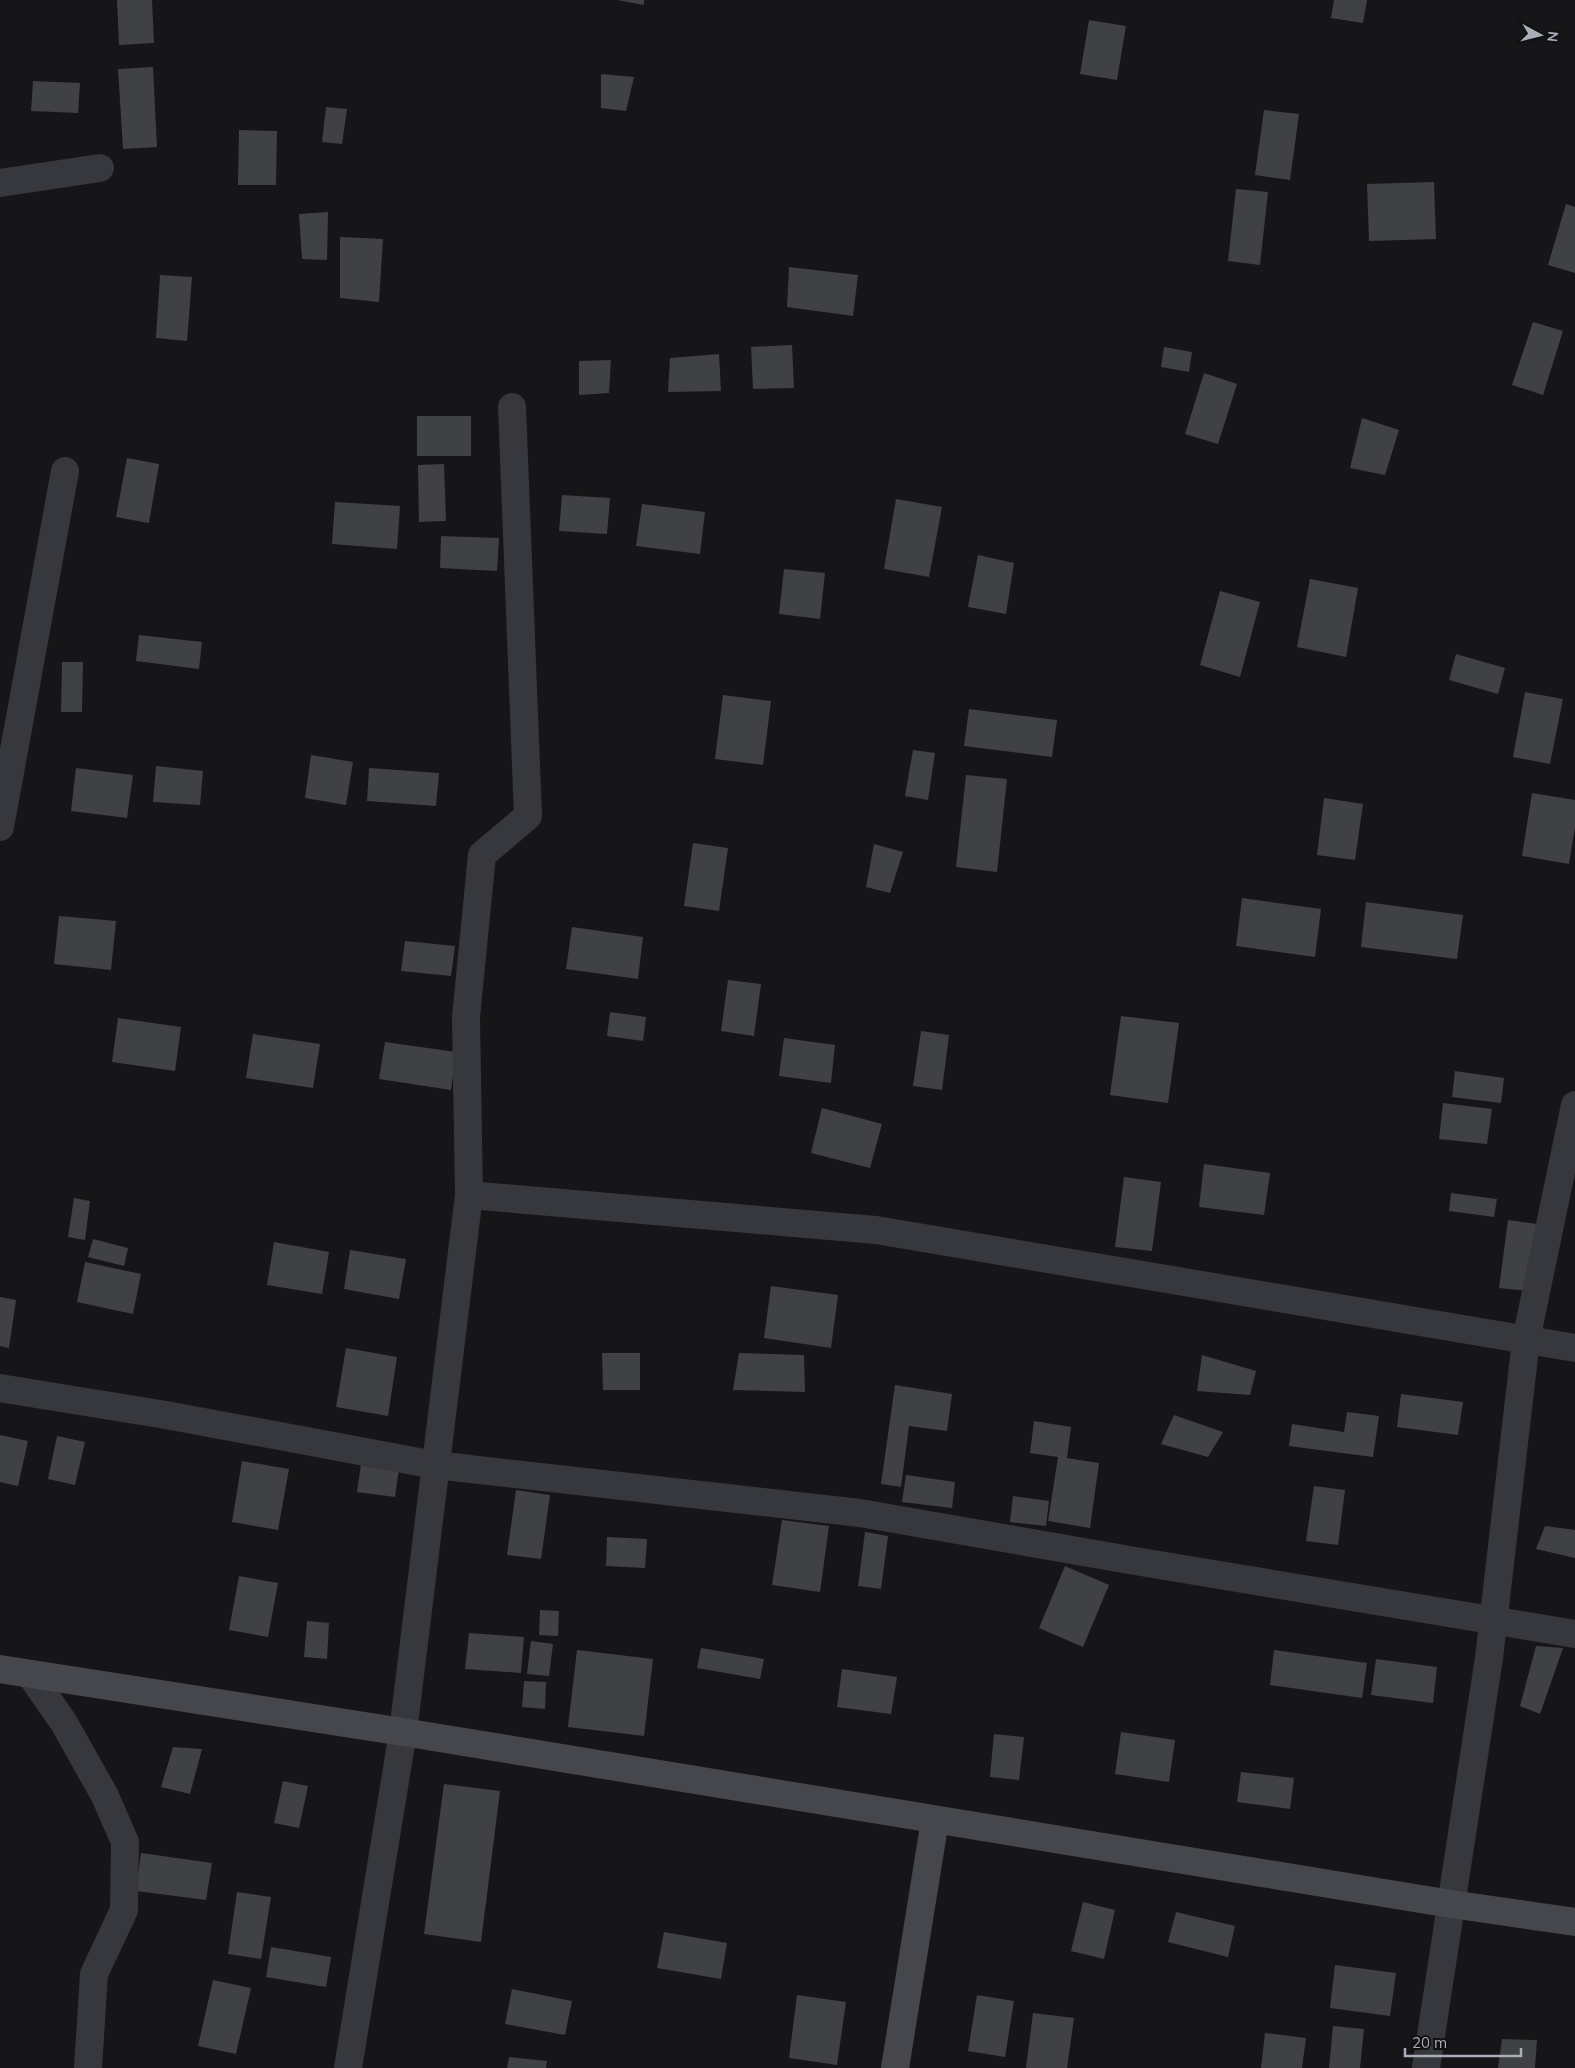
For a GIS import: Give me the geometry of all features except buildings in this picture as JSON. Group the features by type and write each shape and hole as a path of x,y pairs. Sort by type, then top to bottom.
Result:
{"street":[{"path":"0,183 100,168"},
{"path":"348,2068 402,1732 468,1195 466,1017 482,854 528,816 512,406"},
{"path":"0,827 65,471"},
{"path":"1426,2068 1494,1620 1526,1340 1575,1105"},
{"path":"468,1195 876,1230 1575,1348"},
{"path":"0,1388 166,1415 435,1465 860,1513 1575,1634"},
{"path":"0,1669 402,1732 1451,1904 1575,1922"},
{"path":"30,1674 64,1723 104,1796 125,1842 124,1910 94,1974 88,2068"},
{"path":"895,2068 935,1820"}]}
